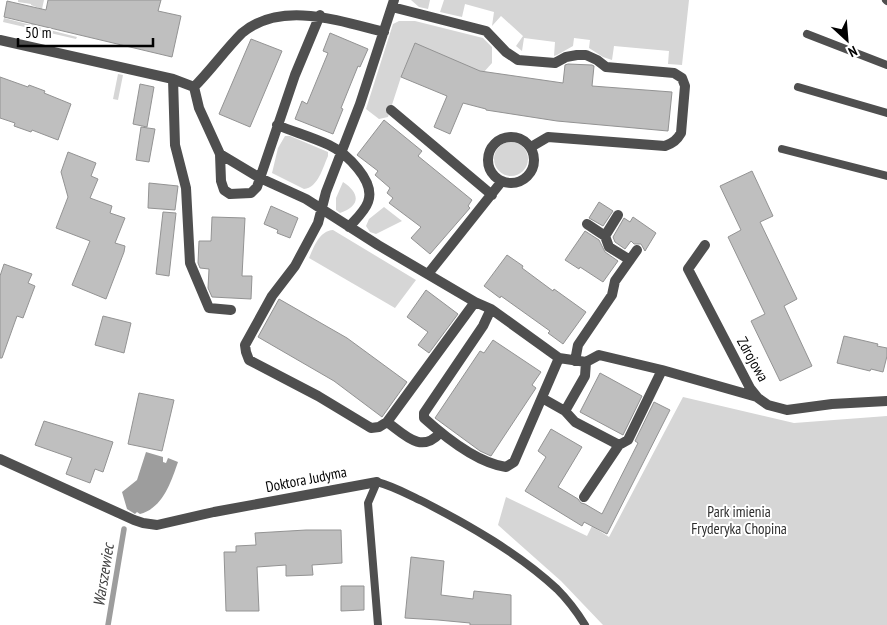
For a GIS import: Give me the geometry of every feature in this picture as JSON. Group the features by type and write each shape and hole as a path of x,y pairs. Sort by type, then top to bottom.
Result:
{"street":[{"path":"475,302 387,422 379,427 371,428 364,425 318,396 249,360 246,352 245,345 272,296 295,266 318,223 321,209 393,3 486,31 506,52 518,60 555,63 566,57 586,55 598,60 606,67 674,73 682,78 685,86 681,133 669,145 548,137 531,147"},
{"path":"194,87 242,33 259,21 289,13 320,15 384,32"},
{"path":"194,87 199,108 220,154 221,182 224,190 230,194 250,193 257,187 295,75 320,15"},
{"path":"0,40 173,79 194,87"},
{"path":"173,79 175,145 186,188 190,263 209,308 231,310"},
{"path":"391,110 492,195"},
{"path":"277,125 329,145 342,153 362,173 369,188 368,202 349,227"},
{"path":"511,136 526,141 531,147 535,161 529,175 517,182 502,181 489,168 489,154 492,147 504,138 511,136"},
{"path":"220,154 260,178 306,199 349,227 475,302 491,309 559,358 580,361 599,355 662,370 758,398"},
{"path":"428,274 502,181"},
{"path":"604,236 618,215"},
{"path":"586,224 604,236 610,247 630,260"},
{"name":"Zdrojowa","path":"705,245 688,269 750,388 758,398 768,405 787,410 832,404 887,401"},
{"path":"566,411 585,376 580,361 578,345 612,295 615,281 637,250"},
{"path":"491,309 483,326 424,413 424,418 440,432 484,460 496,466 506,467 514,462 559,358"},
{"path":"584,496 618,445 628,440 662,370"},
{"path":"542,398 566,411 575,422 618,445"},
{"path":"387,422 414,441 424,443 433,441 440,432"},
{"name":"Doktora Judyma","path":"0,459 134,520 157,525 223,510 377,482"}],"lane":[{"path":"807,34 887,65"},
{"path":"798,87 887,113"},
{"path":"782,149 887,176"},
{"path":"378,625 368,503 377,482 389,485 440,510 510,553 557,589 577,612 585,625"}],"green space":[{"path":"18,0 44,0 38,27 77,37 76,39 3,22 4,18 31,25 33,20 36,20 39,8 31,4 18,2"},
{"path":"411,0 430,0 428,9 419,7"},
{"path":"444,0 689,0 682,65 668,64 669,51 614,46 612,60 603,57 589,48 590,40 574,38 573,46 554,56 555,42 524,38 522,51 516,46 523,36 501,16 492,26 494,12 465,4 462,17 440,12"},
{"path":"399,21 415,21 483,38 492,47 492,63 483,73 415,44 401,77 388,117 379,119 366,109 393,24"},
{"path":"118,74 123,75 118,100 113,99"},
{"path":"285,136 290,136 328,152 319,176 309,188 304,189 272,173 278,148"},
{"path":"511,142 518,143 523,147 527,152 527,166 523,171 518,175 511,176 504,175 499,171 495,166 494,159 495,152 499,147 504,143"},
{"path":"343,182 353,190 356,199 352,207 340,213 336,210 336,198"},
{"path":"384,207 402,221 376,234 370,232 366,226 369,219"},
{"path":"333,230 416,280 395,308 309,258 321,236"},
{"name":"Park imienia Fryderyka Chopina","path":"683,397 794,423 887,416 887,625 603,625 561,581 498,525 506,497 587,536 592,526 609,537"}],"shaded area":[{"path":"146,452 163,457 163,462 166,463 168,458 178,462 169,486 160,500 148,511 135,514 127,509 122,492 137,480"}],"building":[{"path":"48,0 161,0 158,11 181,16 172,57 4,17 7,1 46,10"},
{"path":"330,33 368,49 360,67 358,66 333,134 295,119 302,101 307,104 328,53 323,51"},
{"path":"251,39 282,51 250,127 219,114"},
{"path":"415,43 480,71 563,83 565,65 592,65 594,66 592,86 672,92 668,131 557,121 486,110 463,103 450,134 434,127 447,96 401,77"},
{"path":"0,77 45,91 44,93 71,104 58,140 32,130 31,132 14,126 15,123 0,118"},
{"path":"140,84 154,87 147,127 133,124"},
{"path":"384,120 422,151 418,156 472,200 468,206 470,208 430,254 411,238 421,227 389,203 393,198 387,193 390,188 375,175 378,171 357,155"},
{"path":"141,127 155,129 149,162 136,160"},
{"path":"68,152 96,163 91,176 98,179 90,198 112,206 110,213 125,218 115,243 125,246 124,252 106,299 72,285 90,241 56,228 68,197 61,172"},
{"path":"752,171 773,216 760,222 797,299 784,306 812,366 780,381 751,321 765,314 728,237 741,230 720,186"},
{"path":"149,183 178,186 175,210 148,208"},
{"path":"599,202 613,211 603,226 589,218"},
{"path":"271,206 298,218 290,238 277,233 278,230 264,224"},
{"path":"163,212 176,213 169,276 156,274"},
{"path":"212,217 245,218 242,276 252,276 251,299 212,297 208,288 209,269 200,268 198,263 199,241 211,241"},
{"path":"633,217 656,233 645,251 641,244 634,244 631,241 625,249 615,242 613,237 624,218 630,222"},
{"path":"585,231 599,240 605,252 618,261 603,282 565,260"},
{"path":"507,255 553,291 554,289 586,312 563,344 548,333 550,331 484,286"},
{"path":"4,264 32,274 28,283 35,286 23,318 17,316 2,358 0,358 0,276"},
{"path":"426,290 458,314 429,353 418,345 428,332 407,317"},
{"path":"279,299 347,338 407,382 382,417 334,381 258,337"},
{"path":"103,316 131,323 124,353 95,345"},
{"path":"844,336 887,348 883,372 871,369 870,371 837,363"},
{"path":"493,340 541,372 532,385 536,388 491,456 480,451 435,418 480,351 484,353"},
{"path":"600,373 642,396 623,435 580,412"},
{"path":"139,393 174,400 162,451 128,444"},
{"path":"654,402 670,410 607,534 584,522 582,526 525,491 546,457 538,451 551,429 582,447 558,487 578,499 581,503 602,514 638,443 635,441"},
{"path":"44,421 113,442 103,472 95,469 90,483 66,474 72,458 35,445"},
{"path":"341,530 342,563 312,565 313,575 286,576 286,565 257,567 259,611 226,611 224,552 236,552 236,546 256,545 255,533"},
{"path":"411,557 444,561 441,595 473,599 474,591 511,595 511,625 470,625 470,623 405,618"},
{"path":"341,586 364,586 364,610 341,611"}],"waterway":[{"name":"Warszewiec","path":"108,625 124,529"}]}
